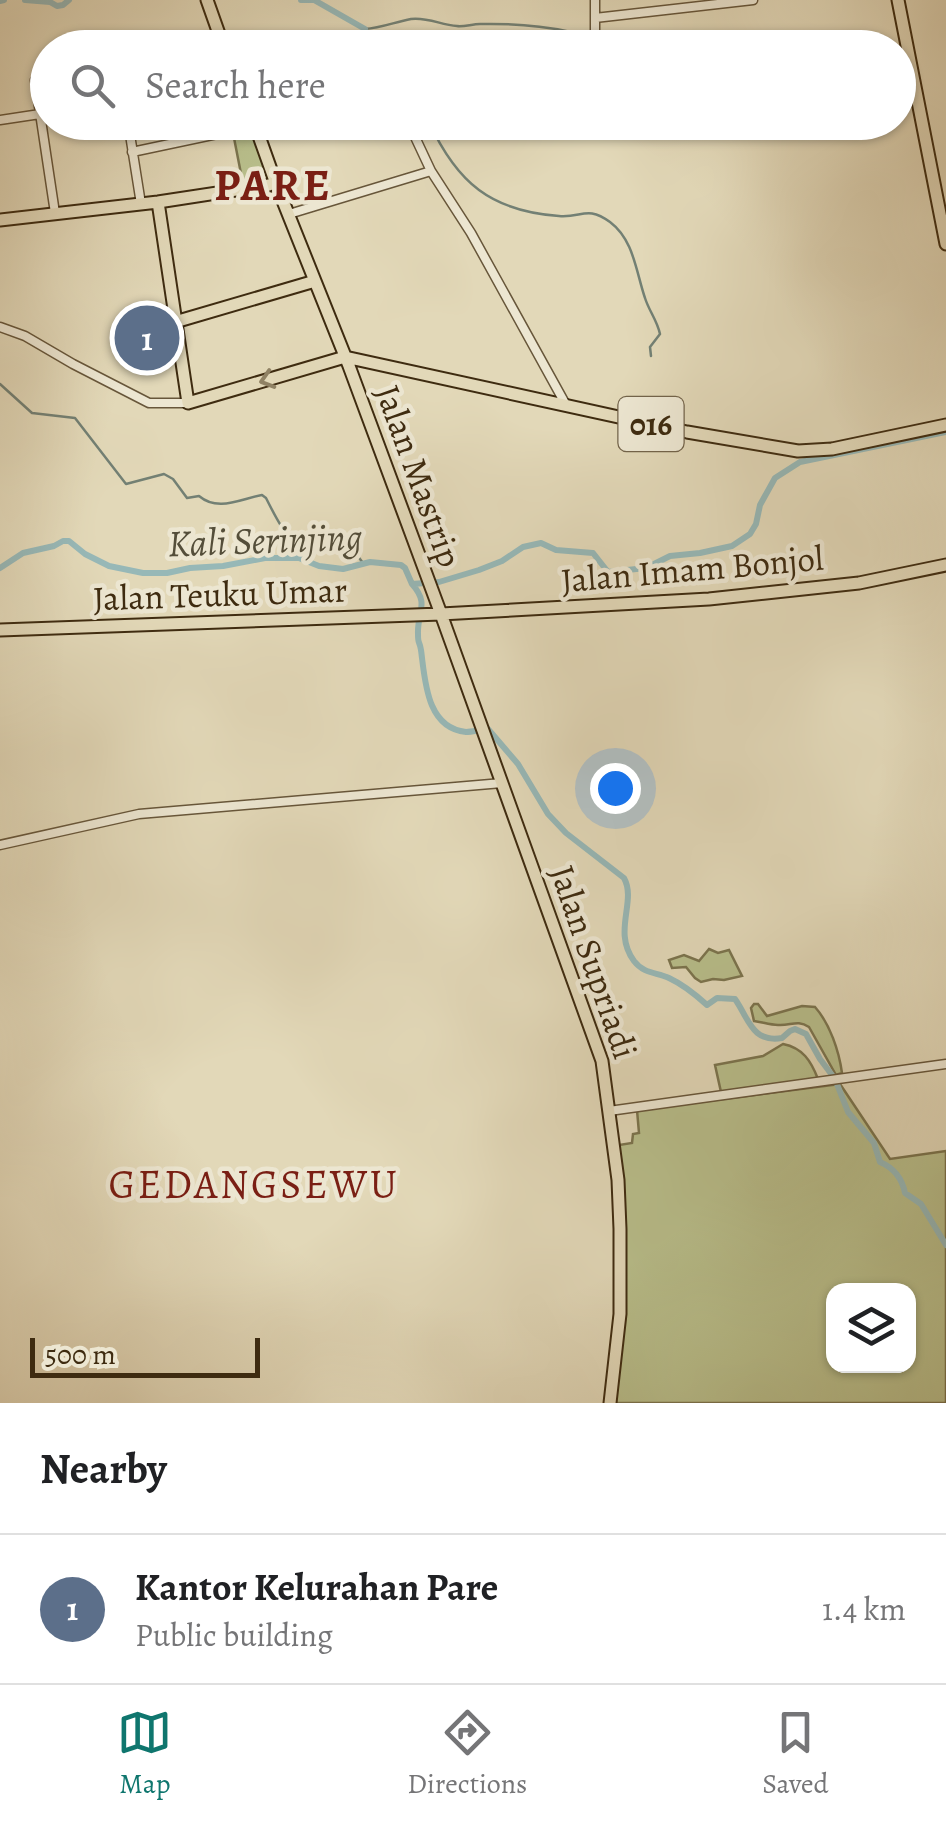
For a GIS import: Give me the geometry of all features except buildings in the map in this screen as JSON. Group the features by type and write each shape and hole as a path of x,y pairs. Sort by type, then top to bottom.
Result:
{"main road":[{"path":"206,0 217,30"},
{"path":"898,0 904,30"},
{"path":"916,92 946,244"},
{"name":"Jalan Mastrip","path":"259,140 274,184 348,354 441,614"},
{"path":"0,220 274,184"},
{"path":"158,202 188,403 348,354"},
{"path":"176,322 315,281"},
{"name":"016","path":"348,354 688,432 806,452 946,425"},
{"name":"Jalan Imam Bonjol","path":"441,614 709,599 866,582 946,566"},
{"name":"Jalan Teuku Umar","path":"0,630 441,614"},
{"name":"Jalan Supriadi","path":"441,614 598,1047 618,1180 620,1229 619,1326 610,1403"}],"street":[{"path":"594,30 595,0"},
{"path":"594,18 753,0"},
{"path":"0,120 30,116"},
{"path":"44,140 55,213"},
{"path":"130,140 141,204"},
{"path":"132,152 184,140"},
{"path":"417,140 566,405"},
{"path":"290,214 432,171"},
{"path":"0,327 25,336 148,403 188,403"},
{"path":"0,846 139,814 502,783"},
{"path":"609,1111 946,1064"}],"green space":[{"path":"234,140 260,140 275,181 244,189"},
{"path":"709,949 718,953 729,950 742,976 701,982 686,967 672,968 669,960 684,955 699,961"},
{"path":"754,1004 767,1016 802,1006 815,1007 833,1038 842,1073 836,1075 809,1027 801,1023 775,1025 754,1021"},
{"path":"783,1044 805,1056 818,1079 721,1092 715,1065 763,1056"},
{"path":"840,1084 890,1159 946,1151 946,1403 615,1403 625,1233 619,1145 632,1143 633,1134 639,1133 637,1110"}],"waterway":[{"path":"0,1 4,0"},
{"path":"25,0 57,6 69,0"},
{"path":"301,0 312,0"},
{"path":"314,0 365,29"},
{"path":"365,29 417,19 460,26 515,25 562,30"},
{"path":"438,140 465,177 495,200 535,213 596,214 618,229 629,247 660,334 650,347 651,356"},
{"path":"0,384 32,413 75,418 126,484 164,474 173,479 187,498 199,496 221,504 262,495 297,543 318,549 351,547 363,563"},
{"name":"Kali Serinjing","path":"0,568 23,553 63,541 109,566 143,573 265,558 299,558 343,569 370,562 401,565 412,584 439,582 479,570 523,547 541,543 556,550 593,553 608,572 646,568 670,556 732,546 750,534 775,478 800,462 946,432"},
{"path":"412,584 422,603 418,640 426,688 435,712 453,729 488,729 518,764 548,814 624,878 628,897 625,939 634,961 646,971 679,983 707,1005 717,998 735,999 753,1028 764,1037 782,1038 795,1029 806,1034 835,1079 848,1112 874,1143 880,1162 897,1174 905,1193 921,1204 946,1245"}],"place":[{"name":"Kantor Kelurahan Pare","path":"147,338"}],"district":[{"name":"PARE","path":"273,185"},
{"name":"GEDANGSEWU","path":"254,1184"}]}
